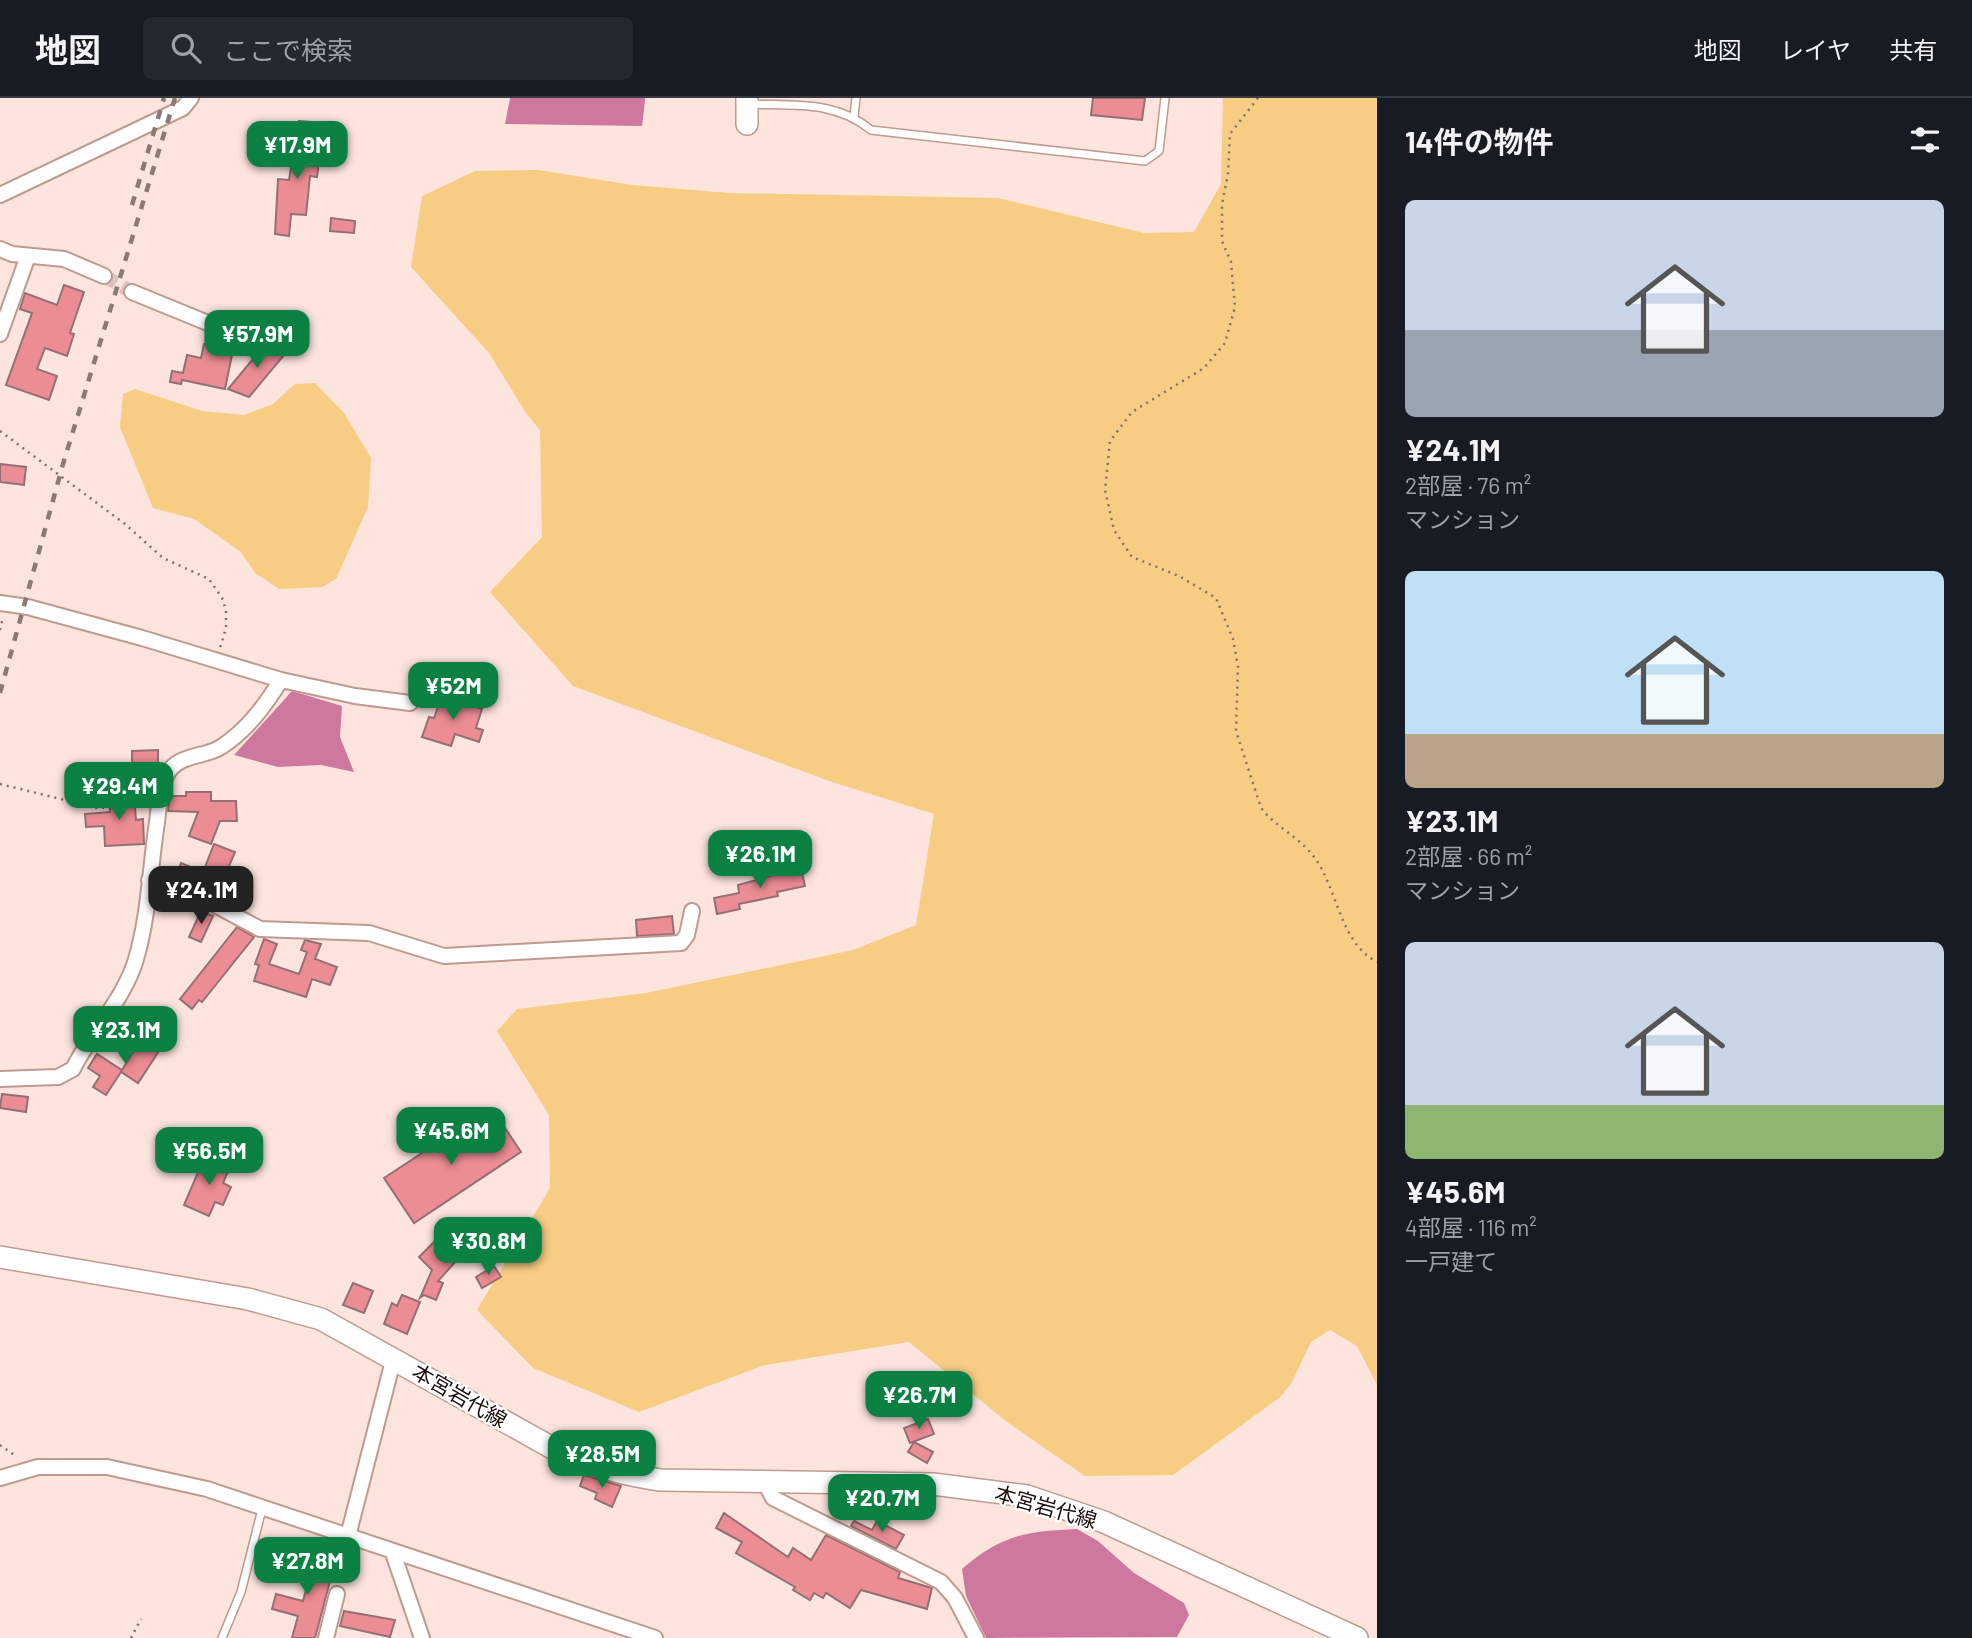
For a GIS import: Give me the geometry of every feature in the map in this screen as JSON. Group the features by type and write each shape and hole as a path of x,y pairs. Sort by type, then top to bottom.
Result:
{"main road":[{"name":"本宮岩代線","path":"0,1257 275,1306 321,1319 394,1357 556,1450 590,1465 625,1475 660,1480 933,1483 1027,1496 1104,1522 1357,1638"}],"street":[{"path":"0,195 183,108 191,98"},
{"path":"0,249 28,256 72,260 104,276"},
{"path":"0,334 28,256"},
{"path":"132,292 242,337"},
{"path":"0,603 28,607 281,680 355,696 410,703"},
{"path":"0,1079 58,1077 73,1069 128,979 135,962 144,927 159,805 169,771 180,761 219,749 235,736 254,720 281,680"},
{"path":"149,880 182,887 260,929 369,933 444,956 681,943 687,935 692,911"},
{"path":"348,1536 394,1357"},
{"path":"0,1478 47,1467 107,1467 207,1489 655,1638"},
{"path":"764,1481 773,1498 941,1582 956,1598 976,1638"},
{"path":"393,1553 422,1638"},
{"path":"326,1638 337,1594"}],"lane":[{"path":"854,116 856,98"},
{"path":"747,109 834,108 854,116 871,130 1145,161 1159,151 1165,98"},
{"path":"222,1638 240,1592 262,1509"}],"path":[{"path":"1258,98 1230,134 1228,174 1222,204 1222,241 1231,262 1236,307 1226,343 1204,368 1132,412 1110,441 1105,490 1114,530 1132,557 1180,576 1216,598 1233,639 1238,667 1236,731 1255,793 1269,819 1311,852 1356,943 1377,961"},
{"path":"0,432 125,524 163,558 209,579 222,598 226,610 226,628 217,660"},
{"path":"0,784 97,808 159,805"},
{"path":"0,1445 11,1451 25,1470"},
{"path":"131,1638 141,1619"}],"shaded area":[{"path":"510,98 645,98 645,101 642,126 505,124"},
{"path":"1223,98 1377,98 1377,1385 1357,1346 1330,1330 1311,1342 1291,1384 1279,1398 1173,1475 1085,1476 1007,1422 909,1342 765,1365 639,1412 533,1368 477,1310 550,1188 549,1115 497,1031 517,1009 646,993 853,950 916,925 934,814 829,781 573,686 490,592 542,537 540,430 526,413 489,353 411,267 422,196 475,171 538,170 633,185 729,193 998,198 1144,233 1194,232 1221,184"},
{"path":"315,383 344,413 371,458 368,507 336,579 322,587 279,589 255,573 241,552 194,519 153,508 120,427 123,394 135,389 202,411 244,415 273,404 295,384"},
{"path":"292,691 342,706 340,737 354,772 321,765 278,767 234,755"},
{"path":"1077,1529 1098,1541 1134,1573 1184,1603 1189,1615 1177,1637 986,1638 966,1596 962,1569 989,1549 1015,1537 1044,1531"}],"building":[{"path":"1093,98 1145,98 1142,120 1091,115"},
{"path":"299,121 310,122 307,143 321,145 317,177 310,176 306,215 291,214 289,236 275,234 278,179 289,180"},
{"path":"331,218 355,221 354,233 330,231"},
{"path":"64,285 84,292 70,333 74,334 67,356 45,348 37,369 57,376 49,400 6,385 32,313 20,309 25,293 57,305"},
{"path":"268,341 285,354 249,397 228,389"},
{"path":"204,344 233,350 225,389 182,380 181,384 170,382 172,371 183,373 187,355 201,358"},
{"path":"0,464 26,467 24,485 0,482"},
{"path":"443,693 453,696 452,699 482,709 476,728 483,730 479,742 455,734 451,746 422,737 429,717 434,718"},
{"path":"158,750 158,766 132,766 132,751"},
{"path":"186,792 211,792 211,801 236,801 237,821 220,821 211,844 189,836 198,812 168,811 170,796 186,796"},
{"path":"134,794 136,820 143,819 144,844 105,846 104,826 86,827 85,814 110,812 109,795"},
{"path":"214,844 235,852 218,892 176,876 181,863 203,872"},
{"path":"801,868 805,886 777,892 778,896 739,904 740,909 717,914 714,898 739,893 738,885"},
{"path":"201,911 213,916 201,942 189,937"},
{"path":"672,916 674,934 637,936 636,920"},
{"path":"237,927 254,937 202,1002 199,1000 192,1009 180,999"},
{"path":"264,939 277,944 269,964 299,974 307,952 301,950 305,940 321,944 315,959 337,967 330,985 312,979 306,997 254,981 259,965 255,964"},
{"path":"143,1036 161,1048 138,1083 121,1072 106,1095 93,1087 100,1076 88,1068 97,1054 122,1070"},
{"path":"2,1094 28,1097 26,1112 0,1108"},
{"path":"497,1116 521,1152 414,1223 384,1178 474,1119 480,1127"},
{"path":"205,1156 230,1167 223,1183 231,1187 223,1205 215,1202 209,1216 184,1205"},
{"path":"436,1240 457,1260 438,1281 443,1283 436,1300 424,1295 420,1298 432,1270 419,1257"},
{"path":"494,1266 501,1277 482,1288 476,1277"},
{"path":"353,1283 373,1291 364,1313 343,1305"},
{"path":"402,1295 420,1302 407,1334 384,1324 392,1303 397,1306"},
{"path":"928,1419 934,1434 910,1443 904,1428"},
{"path":"914,1442 933,1452 927,1463 908,1452"},
{"path":"584,1475 621,1486 612,1507 595,1499 597,1493 580,1486"},
{"path":"724,1513 788,1557 793,1548 811,1560 826,1535 900,1572 898,1578 932,1588 927,1609 861,1590 850,1608 826,1593 823,1598 814,1593 810,1600 793,1590 795,1587 736,1553 742,1542 716,1528"},
{"path":"854,1521 872,1530 877,1521 904,1535 896,1549 851,1526"},
{"path":"289,1558 334,1566 315,1638 292,1638 298,1616 272,1609 276,1594 303,1601 309,1579 285,1573"},
{"path":"344,1611 395,1620 390,1637 340,1626"}],"tunnel":[{"path":"104,276 132,292"}],"railway":[{"path":"132,205 164,98"},
{"path":"0,693 63,464 175,98"}]}
